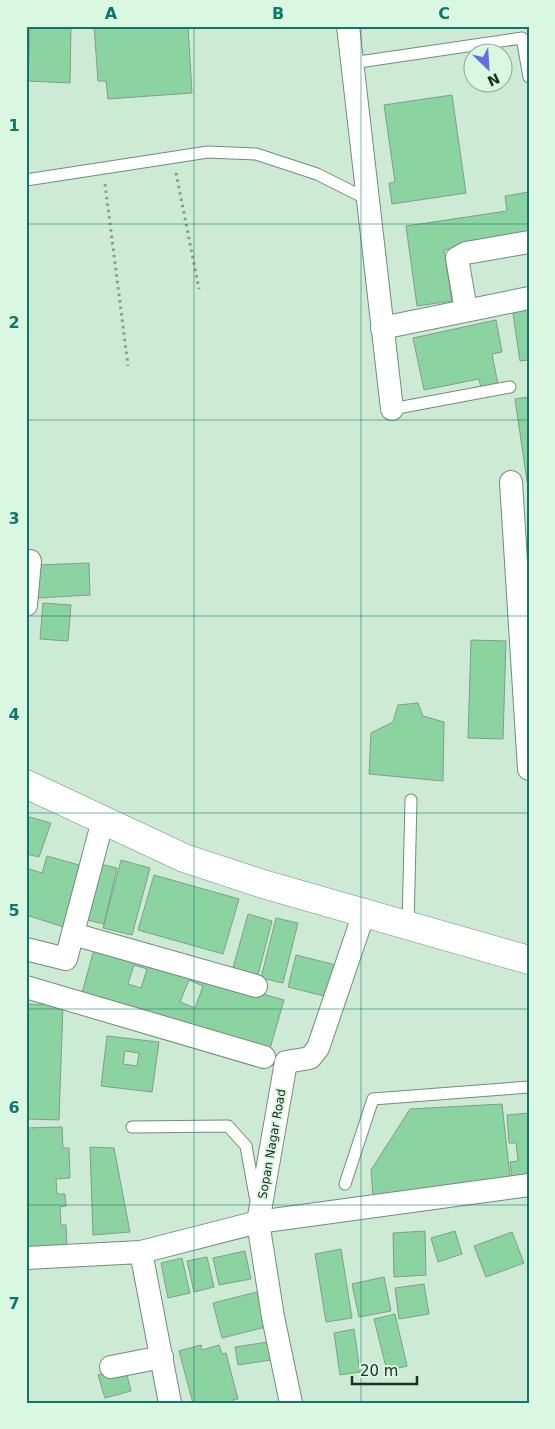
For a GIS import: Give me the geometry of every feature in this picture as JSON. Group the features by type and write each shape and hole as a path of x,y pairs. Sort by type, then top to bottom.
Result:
{"street":[{"path":"348,26 392,409"},
{"path":"466,310 457,258 466,252 529,242"},
{"path":"382,328 529,298"},
{"path":"511,482 528,764"},
{"path":"26,605 30,561"},
{"path":"26,784 184,858 364,913 529,960"},
{"path":"26,949 66,959 104,820"},
{"name":"Sopan Nagar Road","path":"291,1403 273,1317 258,1222 286,1062 310,1058 318,1048 364,913"},
{"path":"73,934 256,986"},
{"path":"26,987 264,1057"},
{"path":"26,1258 141,1252 258,1222 529,1185"},
{"path":"141,1252 170,1403"},
{"path":"111,1367 162,1357"}],"lane":[{"path":"352,63 522,38 529,77"},
{"path":"26,180 208,152 256,154 317,174 367,199"},
{"path":"392,409 510,387"},
{"path":"408,926 411,800"},
{"path":"345,1184 373,1099 529,1087"},
{"path":"132,1127 228,1126 246,1146 253,1178 258,1222"}],"path":[{"path":"173,157 200,289"},
{"path":"103,168 128,366"}],"building":[{"path":"30,26 71,26 70,83 28,81"},
{"path":"94,26 188,26 192,93 108,99 106,81 98,81"},
{"path":"452,95 466,193 392,204 389,183 395,182 384,105"},
{"path":"529,192 529,238 444,250 452,301 417,306 406,226 507,211 505,196"},
{"path":"529,305 529,360 520,361 512,307"},
{"path":"496,320 502,352 492,354 498,384 481,388 479,379 424,390 413,338"},
{"path":"529,397 529,495 515,399"},
{"path":"89,563 90,595 38,598 37,565"},
{"path":"43,603 71,605 68,641 40,639"},
{"path":"471,640 506,641 503,739 468,738"},
{"path":"418,703 423,716 444,722 443,781 369,774 371,733 393,722 398,705"},
{"path":"26,816 51,823 39,857 26,854"},
{"path":"47,856 86,867 67,928 26,915 26,868 42,873"},
{"path":"121,860 150,868 132,935 103,928"},
{"path":"92,862 117,868 104,924 79,918"},
{"path":"154,875 239,899 223,954 138,930"},
{"path":"248,914 272,921 258,975 233,968"},
{"path":"276,918 298,923 283,983 261,978"},
{"path":"95,946 284,1000 269,1052 80,1000","holes":["134,965 147,969 141,988 128,984","189,980 203,986 195,1008 180,1002"]},
{"path":"296,955 336,965 328,997 288,987"},
{"path":"26,1004 63,1005 59,1120 26,1119"},
{"path":"107,1036 159,1042 152,1092 101,1086","holes":["125,1051 139,1053 137,1066 123,1064"]},
{"path":"502,1104 511,1186 373,1197 371,1170 410,1109"},
{"path":"529,1113 529,1178 512,1179 510,1162 518,1161 516,1143 509,1143 507,1115"},
{"path":"62,1127 63,1148 69,1148 70,1178 56,1179 57,1194 65,1194 66,1206 60,1207 61,1225 66,1225 67,1247 26,1249 26,1128"},
{"path":"90,1147 114,1148 130,1232 93,1235"},
{"path":"425,1231 426,1275 394,1277 393,1233"},
{"path":"455,1231 462,1254 438,1262 431,1238"},
{"path":"512,1232 524,1263 486,1277 474,1246"},
{"path":"341,1249 352,1318 326,1322 315,1254"},
{"path":"245,1251 251,1279 219,1285 213,1258"},
{"path":"207,1257 214,1287 194,1292 187,1261"},
{"path":"182,1258 190,1293 168,1298 161,1263"},
{"path":"384,1277 391,1311 359,1317 352,1284"},
{"path":"424,1284 429,1314 399,1319 395,1288"},
{"path":"257,1292 266,1327 222,1338 213,1303"},
{"path":"395,1314 407,1366 387,1371 374,1319"},
{"path":"354,1329 360,1372 340,1375 334,1333"},
{"path":"268,1342 271,1360 238,1365 235,1347"},
{"path":"201,1345 202,1350 219,1345 222,1354 226,1353 238,1399 233,1400 233,1403 193,1403 179,1351"},
{"path":"125,1367 131,1391 105,1398 98,1375"}]}
